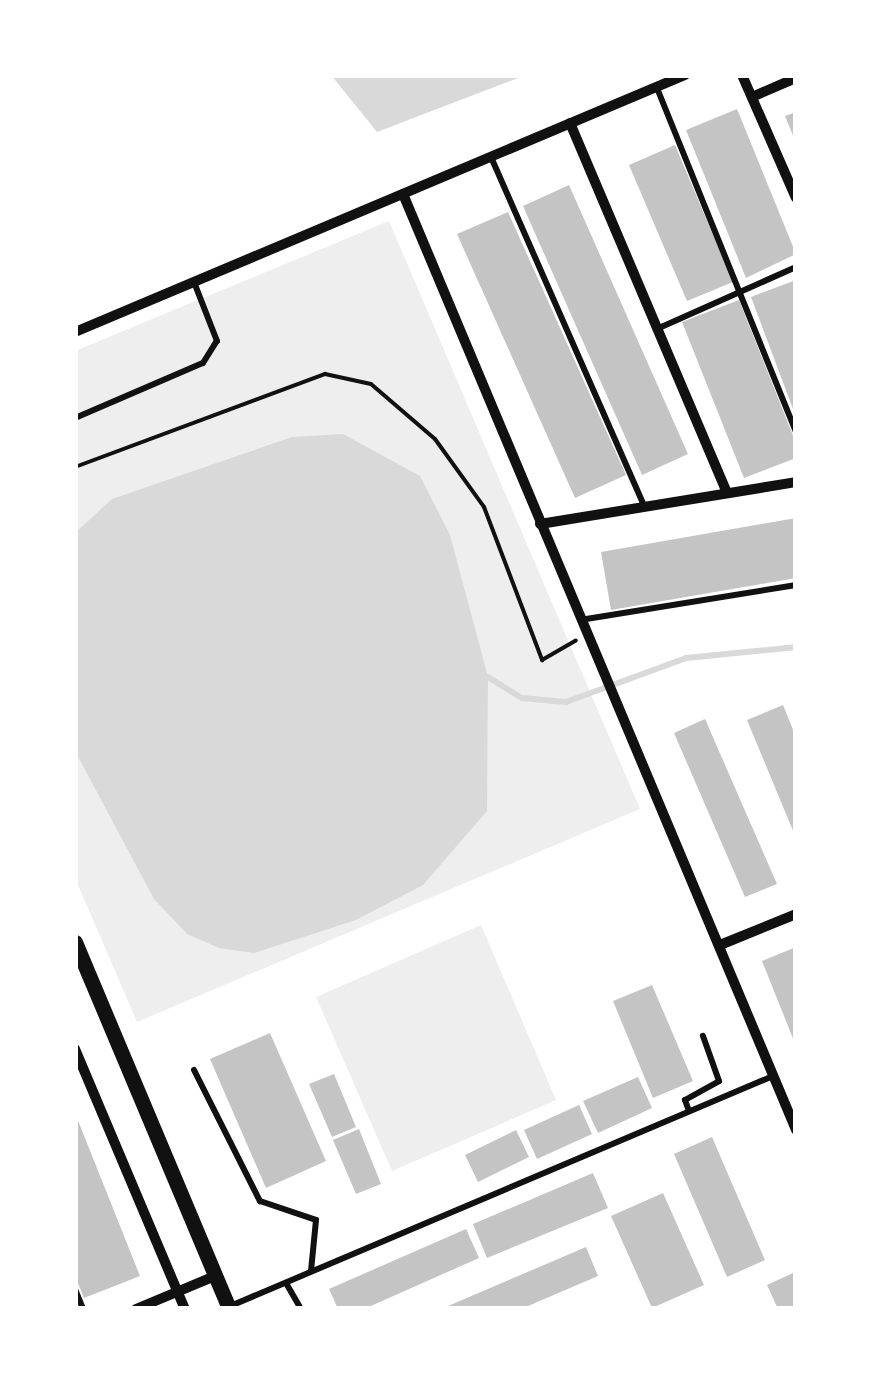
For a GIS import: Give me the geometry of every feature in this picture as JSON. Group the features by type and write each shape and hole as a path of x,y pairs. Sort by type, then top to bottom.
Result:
{"street":[{"path":"75,332 685,75"},
{"path":"742,75 792,179 796,198"},
{"path":"752,97 796,78"},
{"path":"570,123 727,493"},
{"path":"403,194 796,1130"},
{"path":"540,524 796,482"},
{"path":"720,945 796,914"},
{"path":"75,942 228,1308"},
{"path":"75,1049 80,1075 185,1309"},
{"path":"136,1309 215,1276"}],"lane":[{"path":"656,87 796,432"},
{"path":"491,157 644,506"},
{"path":"658,328 796,267"},
{"path":"75,418 203,363 217,340 194,282"},
{"path":"580,620 796,585"},
{"path":"689,1111 685,1100 719,1080 703,1036"},
{"path":"194,1070 260,1201 316,1220 310,1272"},
{"path":"228,1308 774,1076"},
{"path":"286,1283 301,1309"},
{"path":"75,1290 83,1309"}],"path":[{"path":"75,467 325,374 371,384 435,439 484,507 542,660 586,635"}],"shaded area":[{"path":"331,75 526,75 377,132"},
{"path":"389,221 640,809 137,1022 75,878 75,351"},
{"path":"343,434 420,476 450,535 488,677 487,811 423,885 356,920 254,953 219,948 187,934 154,899 75,751 75,533 112,499 292,437"},
{"path":"481,925 556,1100 392,1171 316,997"}],"building":[{"path":"737,109 796,254 746,278 686,130"},
{"path":"796,112 796,143 785,116"},
{"path":"675,145 733,282 687,301 629,165"},
{"path":"569,185 688,454 642,475 523,206"},
{"path":"508,212 626,475 575,498 457,234"},
{"path":"796,280 796,417 751,297"},
{"path":"739,300 796,443 796,458 744,478 682,322"},
{"path":"796,518 796,578 611,610 601,552"},
{"path":"783,705 796,737 796,838 747,720"},
{"path":"705,719 777,884 745,897 674,733"},
{"path":"796,947 796,1046 762,961"},
{"path":"652,985 693,1081 653,1098 613,1001"},
{"path":"270,1033 326,1161 266,1188 210,1059"},
{"path":"334,1074 356,1127 332,1137 309,1084"},
{"path":"638,1077 652,1108 598,1133 583,1101"},
{"path":"579,1105 592,1134 537,1159 524,1130"},
{"path":"75,1113 140,1276 84,1298 75,1276"},
{"path":"359,1129 381,1184 356,1194 333,1140"},
{"path":"516,1130 529,1157 478,1182 465,1155"},
{"path":"712,1137 765,1260 727,1277 674,1154"},
{"path":"593,1173 608,1208 487,1258 473,1224"},
{"path":"663,1193 704,1285 652,1308 611,1216"},
{"path":"466,1229 479,1258 364,1309 338,1309 329,1289"},
{"path":"586,1247 598,1276 521,1309 441,1309"},
{"path":"793,1273 796,1309 778,1309 767,1285"}],"waterway":[{"path":"488,677 522,698 566,702 686,658 796,647"}]}
